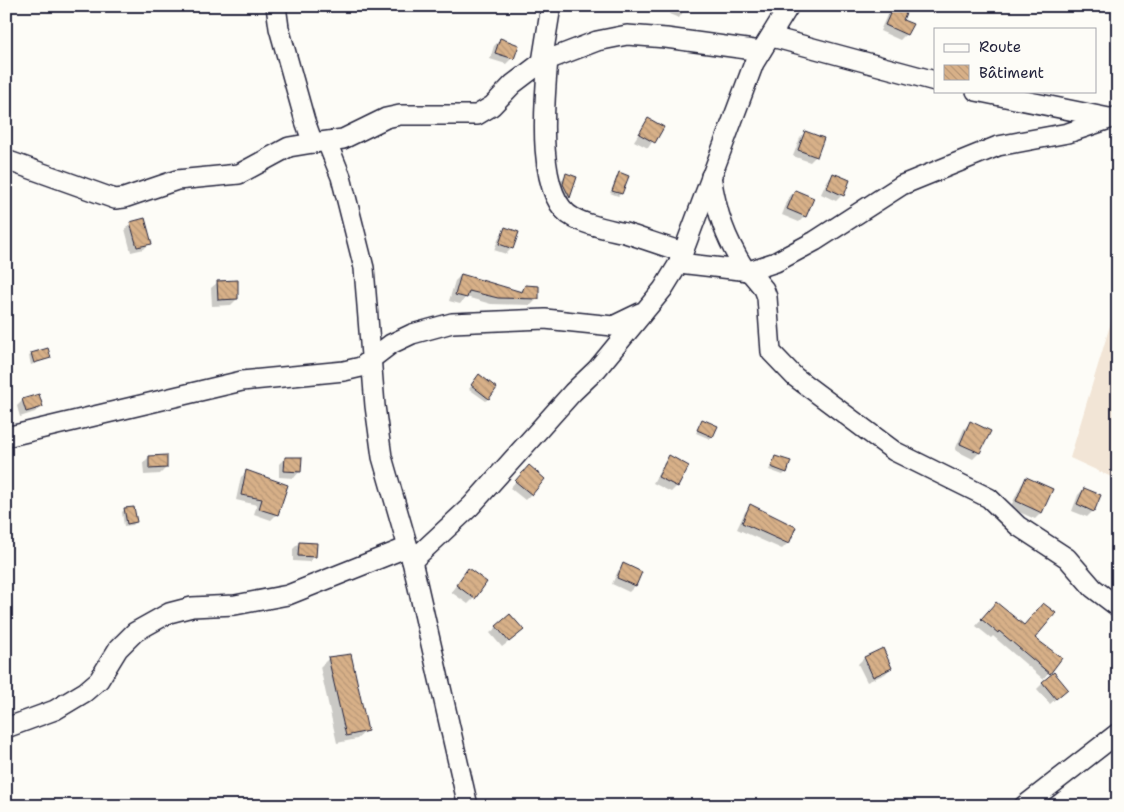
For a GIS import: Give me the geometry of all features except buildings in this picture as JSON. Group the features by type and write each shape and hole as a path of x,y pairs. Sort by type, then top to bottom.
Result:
{"street":[{"path":"276,6 279,28 305,122 320,142 341,177 364,268 371,360 382,457 410,554 468,806"},
{"path":"551,6 545,60 543,118 546,163 562,208 572,218 633,236 681,258 747,271 776,262 794,253 902,185 998,146 1068,133 1114,117"},
{"path":"6,728 55,710 85,692 99,680 118,649 135,632 169,613 192,606 235,606 288,595 410,554 471,506 573,392 597,369 646,310 681,258 710,175 766,44 789,6"},
{"path":"6,160 115,199 124,198 178,180 239,174 289,147 301,143 343,139 386,118 400,115 477,115 492,106 513,84 545,60 597,40 627,35 766,44 934,81"},
{"path":"981,92 1114,117"},
{"path":"710,175 716,207 725,236 747,271 764,289 767,297 771,352 795,377 894,451 988,498 1018,526 1067,558 1093,588 1118,607"},
{"path":"6,437 143,406 233,382 337,372 361,367 391,344 412,334 452,323 545,319 613,326 623,323 646,310"},
{"path":"1026,805 1118,733"}],"shaded area":[{"path":"1118,299 1118,480 1070,458"}]}
